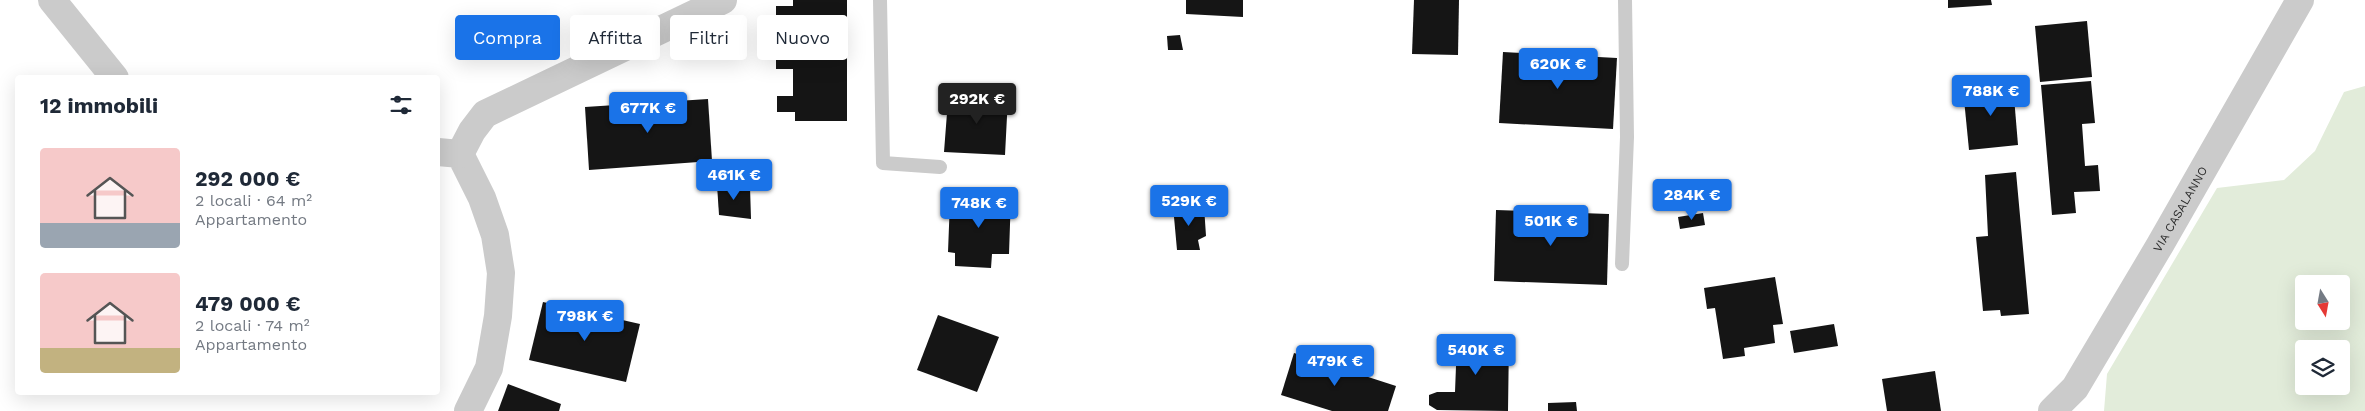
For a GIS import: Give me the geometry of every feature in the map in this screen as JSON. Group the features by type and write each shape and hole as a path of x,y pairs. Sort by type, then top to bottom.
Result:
{"street":[{"path":"52,0 113,75"},
{"path":"468,411 489,368 498,316 501,273 495,235 482,198 449,153 472,131 485,114 723,0"},
{"name":"VIA CASALANNO","path":"2052,411 2075,388 2160,245 2300,0"}],"lane":[{"path":"880,0 883,163 940,167"},
{"path":"1622,264 1627,137 1625,0"}],"green space":[{"path":"2365,86 2365,411 2104,411 2107,374 2217,188 2284,180 2315,151 2344,92"}],"building":[{"path":"793,0 847,0 847,15 776,15 776,6 793,6"},
{"path":"1186,0 1243,0 1243,17 1186,14"},
{"path":"1414,0 1459,0 1458,55 1412,54"},
{"path":"1948,0 1991,0 1992,5 1948,8"},
{"path":"2087,21 2092,77 2040,82 2035,26"},
{"path":"1180,35 1183,50 1168,50 1167,36"},
{"path":"1503,52 1617,58 1613,129 1499,123"},
{"path":"776,60 847,60 847,121 795,121 795,112 777,112 777,96 793,96 793,69 776,69"},
{"path":"2091,81 2095,123 2082,124 2085,166 2098,165 2100,191 2074,192 2076,213 2052,215 2041,85"},
{"path":"2013,85 2018,145 1969,150 1963,89"},
{"path":"960,94 1008,97 1005,155 944,152 948,100 959,101"},
{"path":"708,99 712,161 589,170 585,107"},
{"path":"2016,172 2029,314 2001,316 2000,310 1983,311 1976,237 1988,236 1985,175"},
{"path":"717,185 750,187 751,219 719,215"},
{"path":"963,193 1011,195 1009,254 992,254 991,268 955,266 955,253 948,252 950,200 962,201"},
{"path":"1173,206 1204,206 1206,236 1198,240 1200,250 1177,250"},
{"path":"1496,210 1609,214 1607,285 1494,281"},
{"path":"1703,213 1705,225 1680,229 1678,217"},
{"path":"1775,277 1783,324 1773,325 1775,343 1744,348 1745,356 1723,359 1715,308 1707,309 1704,288"},
{"path":"543,302 640,324 626,382 529,360"},
{"path":"938,315 999,337 977,392 917,370"},
{"path":"1834,324 1838,346 1794,353 1790,331"},
{"path":"1457,338 1509,339 1508,411 1437,410 1429,405 1429,395 1437,392 1455,392 1456,366 1440,364 1439,354 1442,350 1457,350"},
{"path":"1294,353 1396,386 1388,411 1332,411 1281,395"},
{"path":"1935,371 1941,411 1887,411 1882,379"},
{"path":"508,384 561,404 559,411 498,411"},
{"path":"1576,402 1577,411 1548,411 1548,403"}]}
